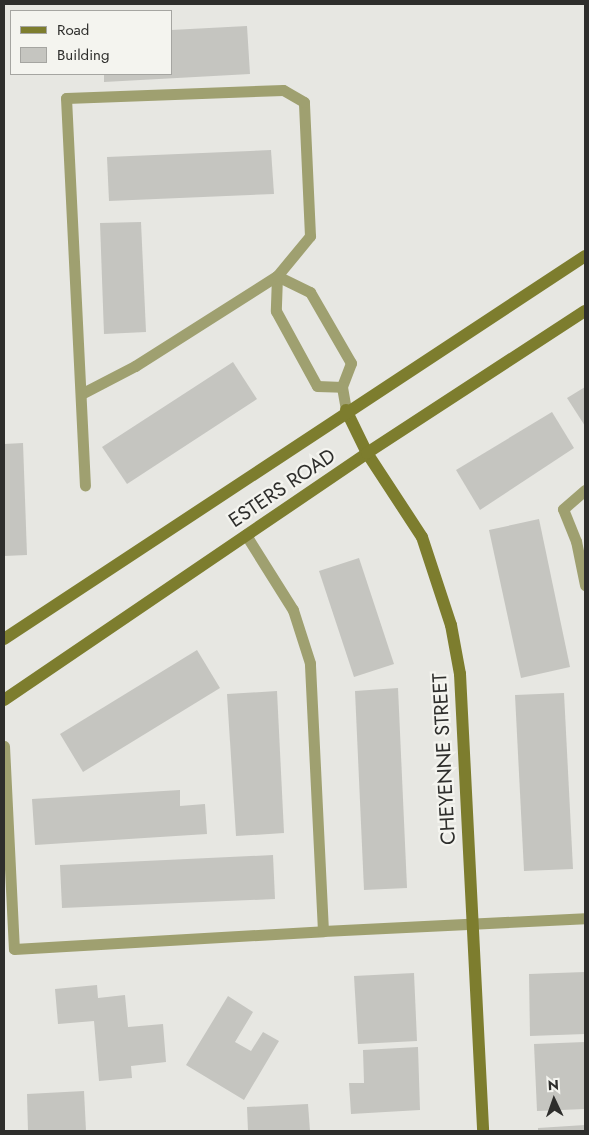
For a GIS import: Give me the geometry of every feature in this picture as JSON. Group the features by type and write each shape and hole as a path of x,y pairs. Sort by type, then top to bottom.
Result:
{"street":[{"name":"ESTERS ROAD","path":"4,639 346,410 585,256"},
{"name":"ESTERS ROAD","path":"4,700 367,453 585,312"},
{"name":"CHEYENNE STREET","path":"346,410 367,453 422,537 451,625 460,674 483,1131"}],"lane":[{"path":"81,394 135,366 277,276 310,236 304,102 283,90 66,98 85,486"},
{"path":"277,276 276,311 318,386 342,388"},
{"path":"277,276 310,292 351,363 342,388 346,410"},
{"path":"585,490 563,509 576,540 585,585"},
{"path":"246,535 293,610 310,663 323,931"},
{"path":"4,746 14,949 472,922 585,918"}],"building":[{"path":"247,26 250,74 104,82 104,75 172,75 172,30"},
{"path":"271,150 274,194 109,201 107,157"},
{"path":"141,222 146,332 104,334 100,223"},
{"path":"233,362 257,399 127,484 102,447"},
{"path":"585,387 585,426 567,398"},
{"path":"552,412 574,448 480,510 456,470"},
{"path":"23,443 27,555 4,556 4,444"},
{"path":"539,519 570,667 521,678 489,530"},
{"path":"359,558 394,664 354,677 319,571"},
{"path":"197,650 220,688 83,772 60,734"},
{"path":"398,688 407,888 364,890 355,691"},
{"path":"277,691 284,833 236,836 227,694"},
{"path":"564,693 573,869 524,871 515,695"},
{"path":"180,790 180,806 205,804 207,834 35,845 32,799"},
{"path":"273,855 275,899 62,908 60,865"},
{"path":"585,972 585,1034 530,1036 529,974"},
{"path":"414,973 417,1041 358,1044 354,976"},
{"path":"97,985 98,998 125,995 128,1027 163,1024 166,1062 131,1066 132,1078 99,1081 94,1021 58,1024 55,989"},
{"path":"228,996 253,1012 235,1042 251,1051 263,1032 279,1041 244,1100 186,1065"},
{"path":"585,1042 585,1109 537,1111 534,1044"},
{"path":"418,1047 420,1110 351,1114 349,1083 364,1083 363,1050"},
{"path":"84,1091 86,1131 28,1131 27,1094"},
{"path":"308,1104 310,1131 248,1131 247,1107"},
{"path":"585,1125 585,1131 538,1131 538,1128"}]}
